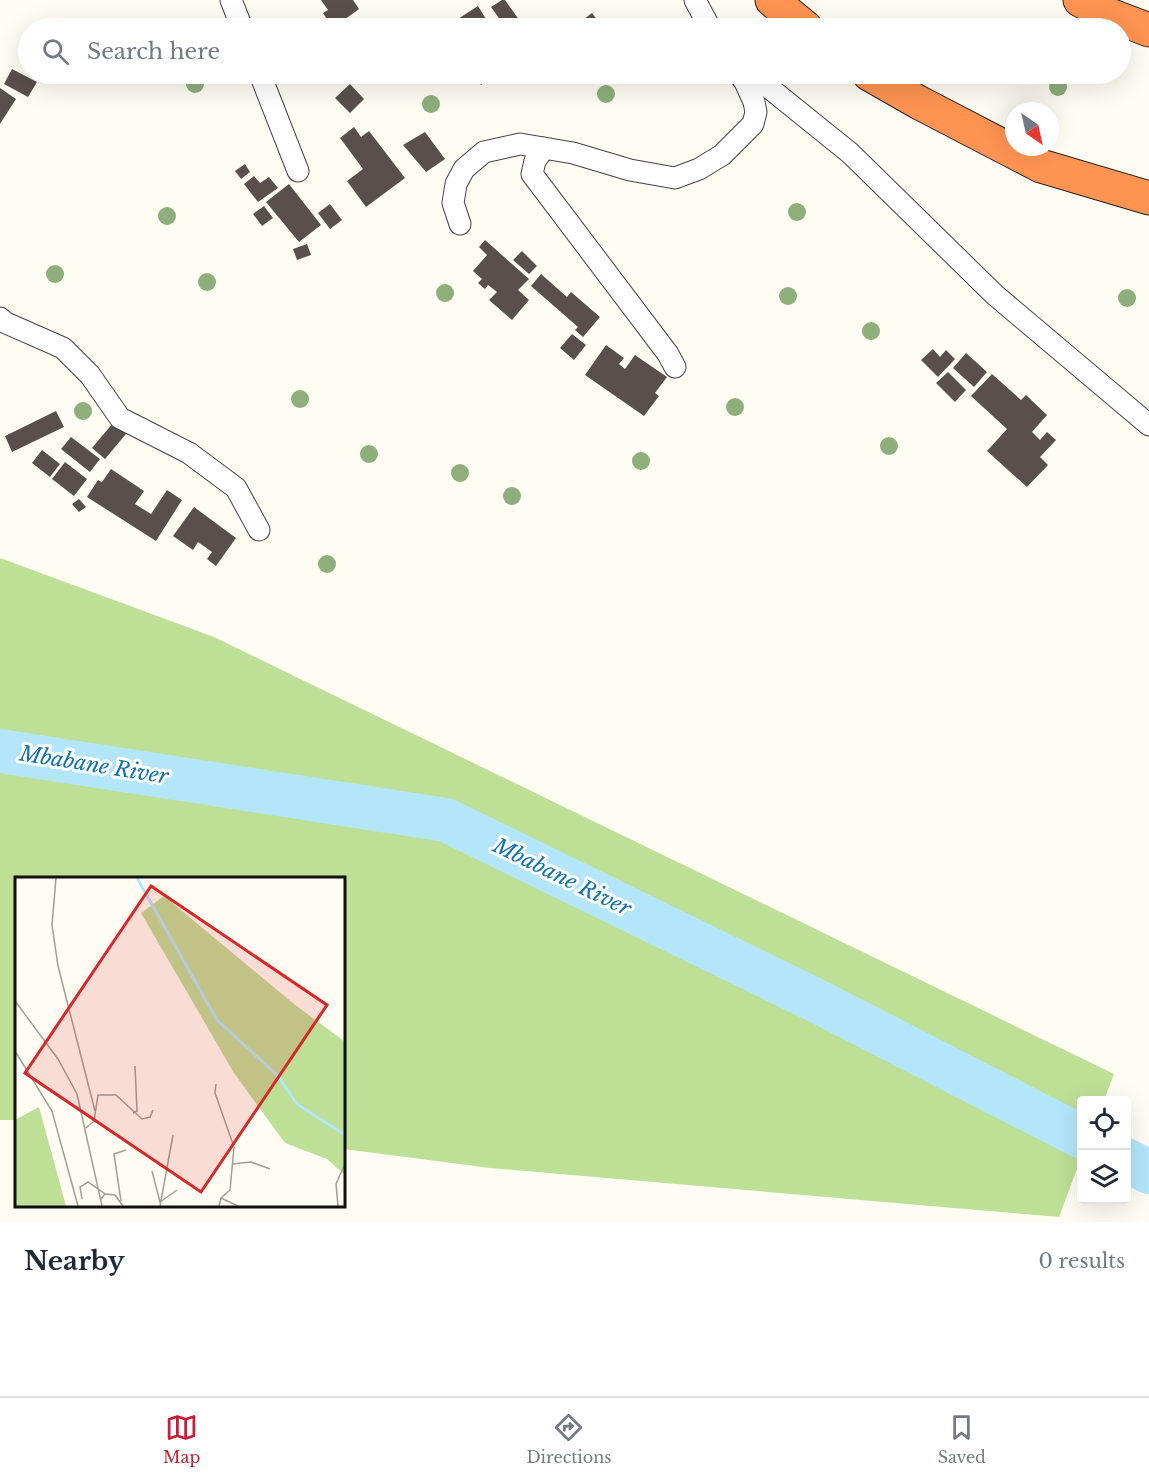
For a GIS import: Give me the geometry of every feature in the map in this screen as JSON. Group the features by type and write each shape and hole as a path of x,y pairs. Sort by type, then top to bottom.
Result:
{"highway":[{"path":"772,0 794,18"},
{"path":"1080,0 1118,18"},
{"path":"1131,23 1149,30"},
{"path":"886,84 1041,166 1149,198"}],"street":[{"path":"231,0 238,18"},
{"path":"695,0 705,18"},
{"path":"264,84 298,171"},
{"path":"460,224 453,203 456,184 464,169 484,152 520,144 573,153 630,170 675,178 699,169 722,155 753,124 756,112 746,84"},
{"path":"764,84 850,153 995,295 1149,425"},
{"path":"544,148 535,161 532,174 668,354 675,367"},
{"path":"0,318 4,322 63,348 90,375 120,418 189,453 236,488 259,530"}],"green space":[{"path":"0,558 214,637 1114,1074 1106,1096 1077,1096 1077,1169 1059,1217 490,1168 345,1149 345,877 15,877 15,1120 0,1120"}],"building":[{"path":"321,0 353,0 359,9 347,18 326,18 323,13 328,10"},
{"path":"505,0 518,18 499,18 491,7"},
{"path":"478,6 485,18 459,18"},
{"path":"592,13 596,18 585,18"},
{"path":"12,69 18,72 18,84 36,84 28,97 4,84"},
{"path":"350,84 364,99 350,113 335,98"},
{"path":"0,88 16,99 0,124"},
{"path":"354,127 361,137 369,131 405,178 366,207 347,181 363,169 340,138"},
{"path":"425,132 445,159 426,172 403,145"},
{"path":"245,164 250,172 241,179 235,171"},
{"path":"254,176 260,183 269,177 278,188 258,202 244,184"},
{"path":"289,184 321,225 299,242 266,202"},
{"path":"330,204 342,220 330,229 318,213"},
{"path":"264,206 273,218 262,226 253,214"},
{"path":"485,240 529,279 518,290 529,300 512,320 489,300 497,292 488,285 485,289 478,283 482,279 473,271 487,255 479,247"},
{"path":"307,244 311,255 297,260 293,249"},
{"path":"522,251 537,266 529,274 513,260"},
{"path":"541,274 567,297 571,292 600,317 583,337 575,330 578,327 531,286"},
{"path":"572,334 586,345 574,360 560,348"},
{"path":"606,345 624,358 619,364 625,369 635,355 667,377 655,393 659,396 644,416 585,375"},
{"path":"933,349 940,357 946,350 955,359 938,377 921,360"},
{"path":"966,353 987,372 974,387 953,368"},
{"path":"948,372 966,390 955,402 936,383"},
{"path":"992,374 1021,400 1026,395 1047,415 1032,432 1040,440 1047,432 1056,440 1040,457 1048,465 1027,487 987,451 1007,429 971,396"},
{"path":"56,411 64,427 12,452 5,436"},
{"path":"113,423 126,434 105,459 92,448"},
{"path":"71,437 100,459 90,472 61,449"},
{"path":"42,450 60,464 50,477 32,463"},
{"path":"65,462 87,479 74,496 52,479"},
{"path":"111,469 144,491 135,504 151,514 167,490 182,500 156,541 87,497 98,480 102,482"},
{"path":"79,499 86,507 79,512 72,504"},
{"path":"194,507 236,538 216,566 207,559 212,552 198,542 193,550 173,536"}],"waterway":[{"name":"Mbabane River","path":"0,751 446,820 817,1001 1077,1134"},
{"name":"Mbabane River","path":"1131,1163 1149,1172"}]}
